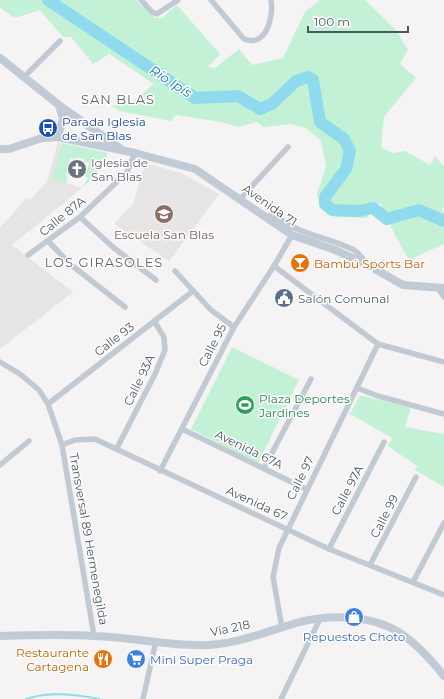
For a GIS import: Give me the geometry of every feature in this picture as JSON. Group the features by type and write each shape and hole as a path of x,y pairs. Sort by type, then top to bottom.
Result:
{"main road":[{"path":"0,58 59,105 123,150"},
{"path":"58,137 63,118 59,105"},
{"name":"Avenida 71","path":"0,149 9,149 42,138 58,137 123,150 195,169 292,235 335,250 366,264 403,285 441,288"},
{"name":"Vía 218","path":"0,636 94,636 210,645 230,642 320,619 356,619 375,622 403,634 427,656 444,676"}],"street":[{"path":"141,0 152,12 157,14 178,0"},
{"path":"211,0 244,39 255,41 267,29 271,21 271,0"},
{"path":"24,77 60,41"},
{"path":"240,199 288,147"},
{"name":"Calle 87A","path":"28,255 49,242 80,218 127,172 135,153"},
{"path":"265,217 270,215 277,217 296,229 325,238 354,250 360,255 366,264"},
{"path":"80,218 114,248 156,280"},
{"name":"Calle 95","path":"160,471 234,327 274,266 292,235"},
{"path":"49,242 70,264 125,307"},
{"path":"274,266 378,344 444,362"},
{"path":"176,271 211,310 234,327"},
{"name":"Avenida 71","path":"441,288 444,297"},
{"name":"Calle 93","path":"48,404 193,291"},
{"name":"Calle 93A","path":"117,448 166,350 164,337 154,321"},
{"name":"Calle 97","path":"282,628 273,577 278,548 378,344"},
{"name":"Transversal 89 Hermenegilda","path":"0,362 20,374 39,390 48,404 62,445 84,584 94,636"},
{"path":"264,468 311,379"},
{"path":"357,388 378,396 444,414"},
{"name":"Avenida 67A","path":"182,429 306,489"},
{"name":"Avenida 67","path":"62,445 75,440 95,439 117,448 160,471 329,548 444,595"},
{"path":"0,465 29,441"},
{"name":"Calle 97A","path":"329,548 384,442"},
{"path":"0,456 5,460"},
{"name":"Calle 99","path":"370,565 416,477"},
{"path":"413,582 444,523"},
{"path":"280,699 320,619"},
{"path":"143,699 156,641"}],"shaded area":[{"path":"58,142 62,143 52,178 82,188 12,245 73,292 0,349 0,228 27,198 30,200 47,181"},
{"name":"Escuela San Blas","path":"145,163 181,173 219,194 169,261 114,224 133,204"}],"green space":[{"path":"0,0 136,0 155,18 162,18 177,5 220,54 208,67 215,68 239,49 252,65 283,58 305,12 320,0 365,0 396,30 408,50 400,64 416,78 384,117 381,147 393,153 405,151 430,165 435,156 444,167 444,206 442,210 444,212 444,244 409,260 380,203 366,218 335,217 321,209 317,194 326,167 321,141 306,128 291,124 264,127 256,122 239,127 221,122 176,115 171,121 120,111 111,106 131,103 154,84 109,54 93,64 71,37 63,37 40,10 15,18 0,8"},
{"path":"62,143 108,153 97,173 82,188 88,178 85,177 89,163 84,161 84,159 77,157 76,160 70,158 66,183 52,179"},
{"name":"Plaza Deportes Jardines","path":"232,347 299,380 258,463 191,429"},
{"path":"360,395 411,408 405,427 444,434 444,487 415,470 417,466 388,446 392,438 350,414"}],"waterway":[{"name":"Río Ipís","path":"48,0 195,98 238,96 260,109 272,104 296,81 308,77 313,80 320,122 344,139 350,151 346,169 325,197 325,204 332,210 359,211 373,208 387,219 419,210 444,221"},
{"path":"26,699 35,696 53,694 99,699"}],"place":[{"name":"Parada Iglesia de San Blas","path":"48,128"},
{"name":"Iglesia de San Blas","path":"77,169"},
{"name":"Escuela San Blas","path":"164,214"},
{"name":"Bambú Sports Bar","path":"300,263"},
{"name":"Salón Comunal","path":"284,298"},
{"name":"Plaza Deportes Jardines","path":"245,405"},
{"name":"Repuestos Choto","path":"354,617"},
{"name":"Restaurante Cartagena","path":"103,659"},
{"name":"Mini Super Praga","path":"136,659"}],"district":[{"name":"SAN BLAS","path":"118,99"},
{"name":"LOS GIRASOLES","path":"104,262"}]}
